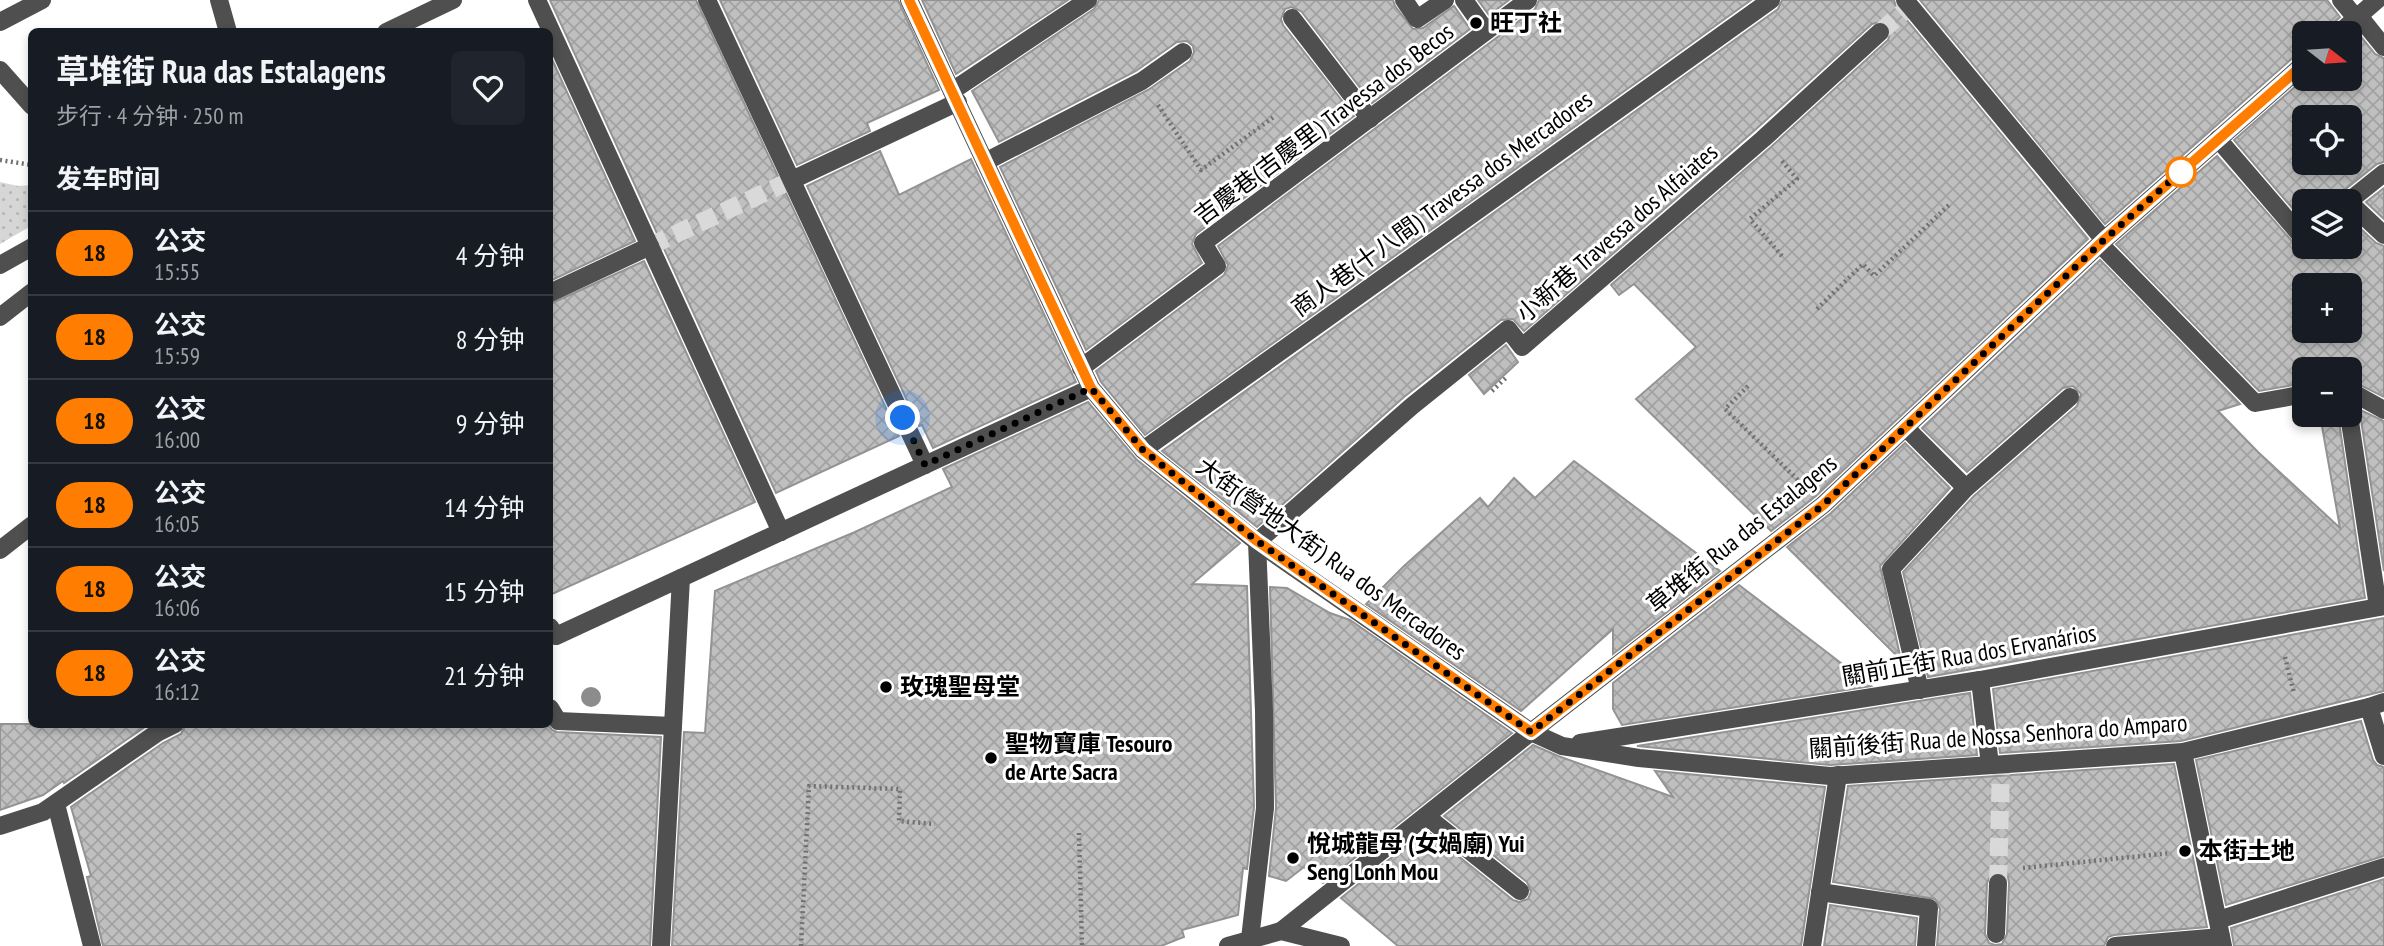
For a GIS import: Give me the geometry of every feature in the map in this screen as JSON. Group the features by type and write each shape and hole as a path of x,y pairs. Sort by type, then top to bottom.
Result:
{"street":[{"path":"0,22 42,0"},
{"path":"219,0 227,28"},
{"path":"394,28 453,0"},
{"path":"537,0 550,28"},
{"path":"707,0 925,465"},
{"name":"大街(營地大街) Rua dos Mercadores","path":"909,0 1091,388 1143,450 1257,541 1531,732"},
{"path":"792,180 955,97 1088,0"},
{"path":"1404,0 1417,19 1445,0"},
{"path":"1464,0 1486,31"},
{"name":"吉慶巷(吉慶里) Travessa dos Becos","path":"1081,368 1217,266 1203,243 1528,0"},
{"name":"商人巷(十八間) Travessa dos Mercadores","path":"1143,450 1771,0"},
{"path":"1905,0 2102,242 2255,403 2292,396"},
{"path":"2342,0 2384,47"},
{"path":"2353,21 2377,0"},
{"path":"1292,18 1370,119"},
{"name":"小新巷 Travessa dos Alfaiates","path":"1257,541 1412,406 1508,328 1522,347 1763,139 1880,32"},
{"path":"553,35 781,532"},
{"path":"985,162 1142,81 1183,52"},
{"path":"0,70 28,102"},
{"name":"草堆街 Rua das Estalagens","path":"1281,931 1823,505 2102,242 2292,74"},
{"path":"2218,139 2292,225"},
{"path":"2362,192 2384,173"},
{"path":"2362,214 2384,235"},
{"path":"553,292 650,246"},
{"path":"0,265 28,249"},
{"path":"0,317 28,295"},
{"path":"553,631 556,636 1091,388"},
{"path":"1920,690 1891,569 1966,488 2070,397"},
{"path":"2362,398 2384,410"},
{"path":"2351,427 2381,606"},
{"path":"1906,428 1966,488"},
{"path":"0,550 28,528"},
{"path":"1250,939 1265,808 1265,711 1257,541"},
{"path":"661,946 681,578"},
{"name":"關前正街 Rua dos Ervanários","path":"1562,746 1980,680 2381,606"},
{"path":"1980,680 1990,765"},
{"path":"2377,705 2384,756"},
{"name":"關前後街 Rua de Nossa Senhora do Amparo","path":"1531,732 1562,746 1639,758 1830,776 2183,752 2377,705"},
{"path":"553,713 558,722 673,726"},
{"path":"0,826 43,812 167,728"},
{"path":"2183,752 2221,934"},
{"path":"1812,946 1838,775"},
{"path":"56,804 92,946"},
{"path":"1426,816 1520,891"},
{"path":"2115,946 2221,934 2384,867"},
{"path":"1996,934 1998,883"},
{"path":"1820,892 1929,908 1926,946"},
{"path":"1228,946 1281,931 1341,946"}],"path":[{"path":"1142,81 1201,170 1275,116"},
{"path":"1763,139 1797,179 1750,219 1782,256"},
{"path":"0,160 28,164"},
{"path":"1817,309 1863,264 1874,276 1950,204"},
{"path":"1748,386 1725,409 1823,505"},
{"path":"2278,625 2301,724"},
{"path":"802,946 809,786 900,789 899,821 935,824"},
{"path":"1079,833 1082,946"},
{"path":"2023,868 2204,850"}],"shaded area":[{"path":"0,182 28,185 28,228 0,244"}],"building":[{"path":"550,0 696,0 899,436 776,493"},
{"path":"720,0 898,0 939,90 867,123 870,131 797,165"},
{"path":"922,0 1068,0 956,74"},
{"path":"1099,0 1393,0 1413,29 1423,28 1454,6 1470,29 1372,103 1301,11 1291,7 1285,9 1281,19 1283,25 1354,116 1196,234 1192,244 1202,263 1086,350 1000,167 1148,90 1190,61 1194,52 1193,46 1187,41 1177,42 1136,71 999,142 972,91 1094,9"},
{"path":"1478,0 1509,0 1489,15"},
{"path":"1539,0 1751,0 1145,435 1101,382 1096,371 1224,275 1228,265 1218,246 1535,9"},
{"path":"1782,0 1894,0 1896,7 2088,239 1816,496 1771,531 1636,399 1696,347 1634,284 1619,295 1611,285 1771,147 1888,40 1891,29 1883,21 1872,24 1524,331 1513,319 1501,320 1404,397 1257,527 1162,451 1778,9"},
{"path":"1920,0 2327,0 2340,17 2336,21 2292,21 2292,58 2105,224"},
{"path":"2362,38 2375,54 2384,58 2384,162 2377,164 2346,189 2292,189 2292,208 2234,140 2292,89 2362,91"},
{"path":"553,62 635,241 553,280"},
{"path":"880,151 899,195 971,159 1076,382 933,448 922,425 919,426 807,186"},
{"path":"2217,156 2292,241 2292,259 2362,259 2362,230 2376,243 2384,246 2384,397 2362,386 2362,357 2292,357 2292,385 2259,391 2116,244"},
{"path":"2384,188 2384,219 2366,202"},
{"path":"2100,260 2240,404 2218,411 2340,528 2322,427 2340,427 2365,598 1928,677 1903,572 1974,496 2077,406 2081,394 2073,386 2063,388 1967,472 1922,428"},
{"path":"644,261 755,502 553,594 553,303"},
{"path":"1506,345 1518,362 1484,394 1469,375"},
{"path":"1088,402 1136,459 1240,543 1192,584 1247,586 1254,807 1247,869 1243,868 1238,915 1182,930 1184,937 1161,946 672,946 684,732 705,733 715,591 855,532 952,487 943,469"},
{"path":"2362,411 2384,421 2384,571 2362,426"},
{"path":"1905,443 1950,488 1880,566 1901,660 1787,547 1831,513"},
{"path":"1574,461 1720,571 1613,654 1613,629 1521,711 1366,604 1480,498 1488,507 1514,478 1535,498"},
{"path":"1739,585 1871,686 1622,725 1613,709 1613,683"},
{"path":"1270,587 1287,588 1330,613 1350,620 1512,733 1323,883 1304,867 1286,881 1269,876 1276,808"},
{"path":"2384,618 2384,691 2181,741 2000,753 1993,689"},
{"path":"1970,693 1977,755 1830,765 1637,746"},
{"path":"2361,721 2373,760 2384,767 2384,856 2226,905 2196,760"},
{"path":"0,724 28,724 28,728 143,728 64,783 63,781 43,795 0,810"},
{"path":"184,728 550,728 557,732 661,737 650,946 103,946 87,877 91,876 71,807 163,743 181,734"},
{"path":"1533,745 1673,797 1655,771 1825,787 1801,946 1398,946 1341,898 1426,830 1513,900 1519,902 1528,899 1531,892 1527,882 1444,816"},
{"path":"2174,764 2207,927 2114,935 2108,937 2104,946 1937,946 1940,909 1935,899 1833,882 1848,786","holes":["1999,872 2008,877 2007,934 2002,944 1995,945 1989,943 1985,934 1987,883 1992,873"]},
{"path":"2384,879 2384,946 2234,946 2231,928"},
{"path":"1830,905 1917,918 1915,946 1824,946"}],"tunnel":[{"path":"1880,32 1910,6"},
{"path":"650,246 792,180"},
{"path":"1998,883 2001,765"}],"bus line":[{"name":"18","path":"909,0 1091,388 1143,450 1257,541 1531,732 1823,505 2104,240 2292,74"}],"place":[{"name":"旺丁社","path":"1476,23"},
{"name":"玫瑰聖母堂","path":"886,687"},
{"name":"聖物寶庫 Tesouro de Arte Sacra","path":"991,758"},
{"name":"本街土地","path":"2185,851"},
{"name":"悅城龍母 (女媧廟) Yui Seng Lonh Mou","path":"1293,858"}],"route":[{"path":"903,418 925,465 1091,388 1143,450 1257,541 1531,732 1823,505 2104,240 2186,167 2181,172"}]}
